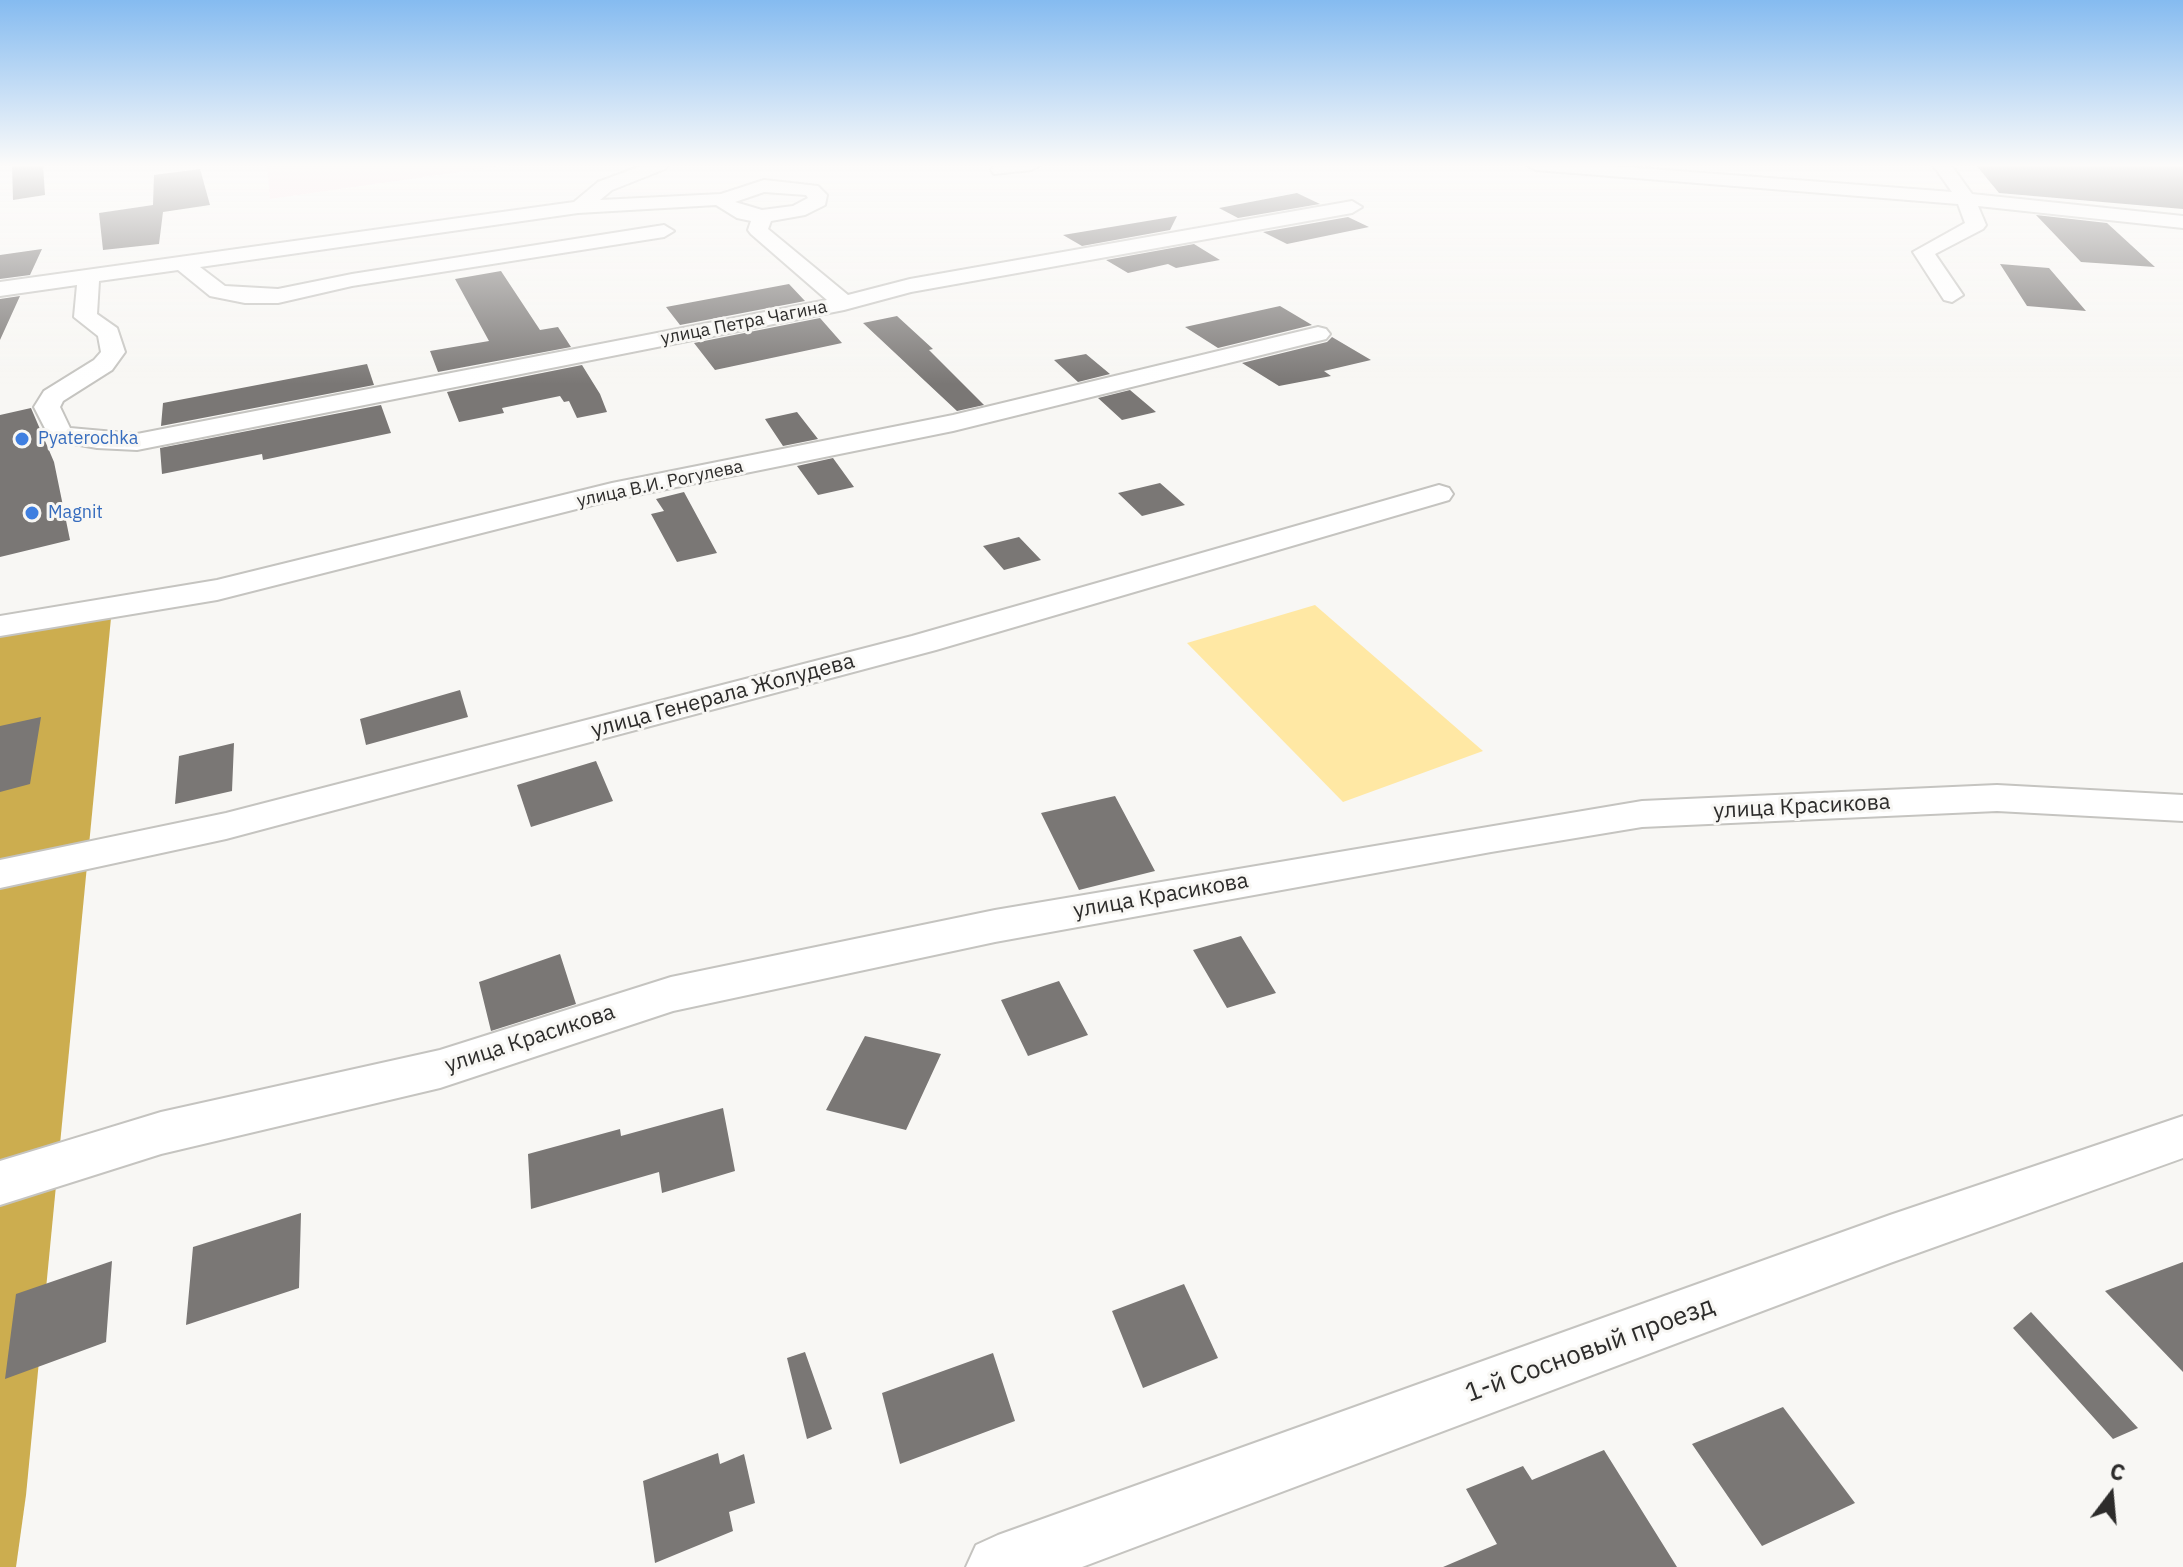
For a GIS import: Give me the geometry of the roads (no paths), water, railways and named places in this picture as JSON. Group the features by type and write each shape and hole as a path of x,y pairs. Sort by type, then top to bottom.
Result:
{"street":[{"path":"0,289 360,238"},
{"path":"437,238 450,265"},
{"path":"182,263 218,291 245,296 305,292 352,280 619,238"},
{"path":"768,238 844,303"},
{"name":"улица Петра Чагина","path":"89,276 85,317 109,333 113,352 103,365 53,396 47,407 60,434 137,442 844,303 910,286 1178,238"},
{"path":"1950,238 1923,252 1952,295"},
{"name":"улица В.И. Рогулева","path":"0,626 217,590 612,492 953,423 1318,334"},
{"name":"улица Генерала Жолудева","path":"0,874 226,826 924,643 1439,494"},
{"name":"улица Красикова","path":"0,1183 161,1133 440,1069 671,994 995,926 1642,814 1997,798 2183,808"},
{"name":"1-й Сосновый проезд","path":"998,1567 1890,1239 2183,1137"}],"place":[{"name":"Pyaterochka","path":"22,439"},
{"name":"Magnit","path":"32,513"}]}
